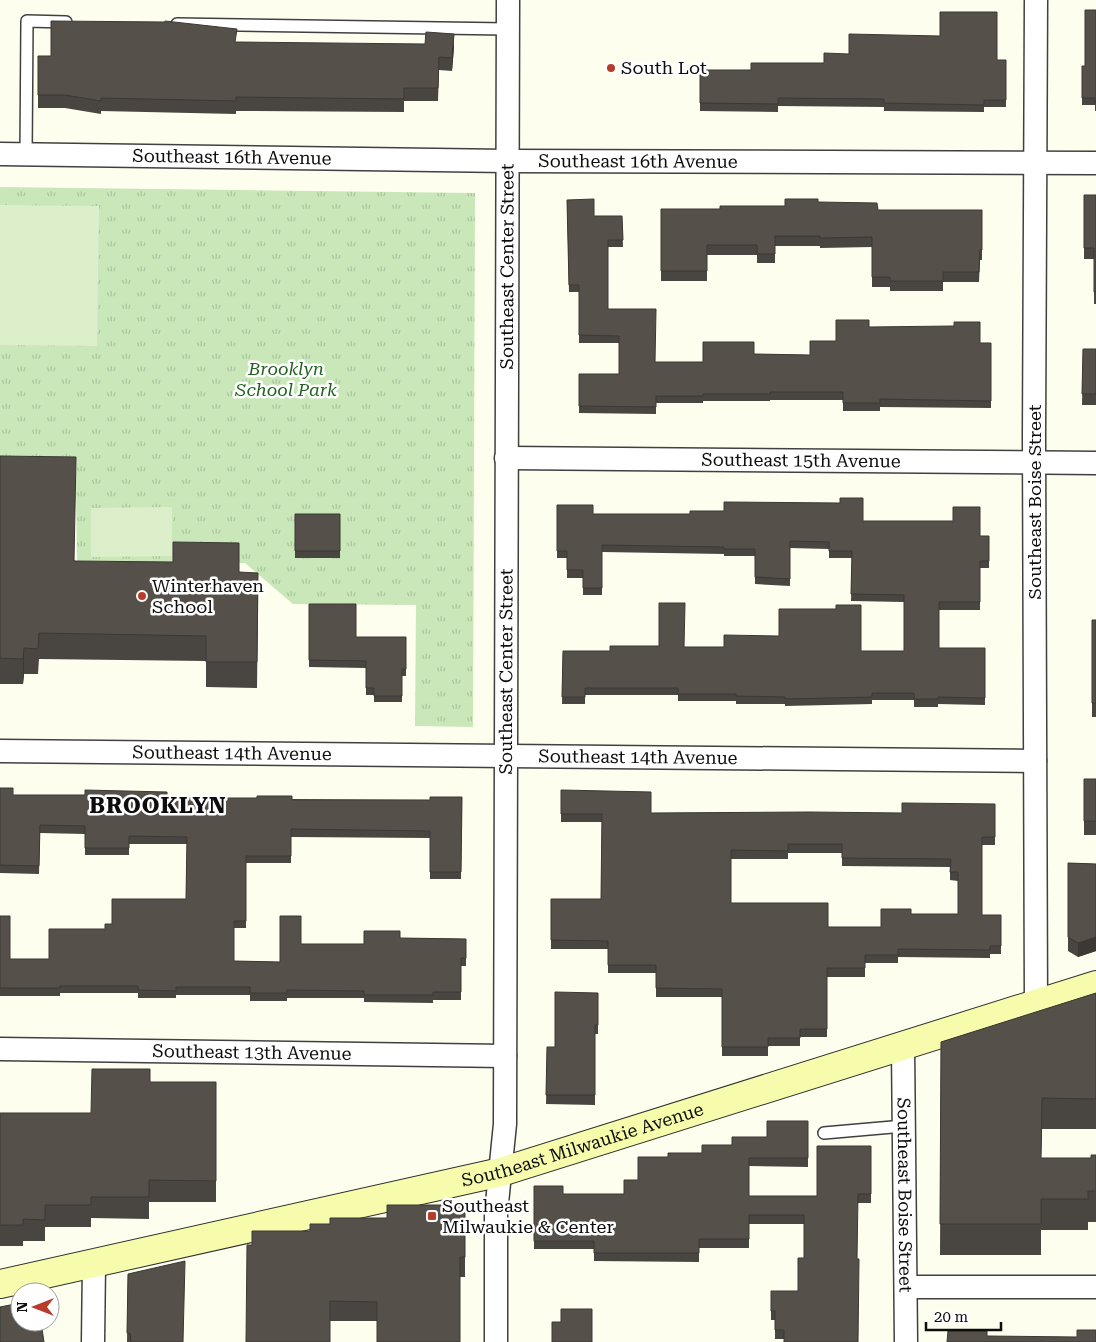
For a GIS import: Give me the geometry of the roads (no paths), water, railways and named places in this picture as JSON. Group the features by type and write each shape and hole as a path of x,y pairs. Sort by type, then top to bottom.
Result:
{"main road":[{"name":"Southeast Milwaukie Avenue","path":"0,1284 501,1172 1096,985"}],"street":[{"name":"Southeast Center Street","path":"496,1342 496,1213 505,1124 508,0"},
{"name":"Southeast Boise Street","path":"1036,0 1034,463 1036,1004"},
{"name":"Southeast 16th Avenue","path":"0,154 507,161 1096,163"},
{"name":"Southeast 15th Avenue","path":"506,458 1096,463"},
{"name":"Southeast 14th Avenue","path":"0,751 1035,761"},
{"name":"Southeast Boise Street","path":"903,1047 906,1342"},
{"name":"Southeast 13th Avenue","path":"0,1049 505,1056"},
{"path":"93,1342 94,1264"},
{"path":"906,1287 1096,1287"}],"lane":[{"path":"26,155 27,21 76,22"},
{"path":"164,24 507,29"},
{"path":"824,1133 904,1126"}],"place":[{"name":"South Lot","path":"611,68"},
{"name":"Winterhaven School","path":"142,596"},
{"name":"Southeast Milwaukie & Center","path":"432,1216"}],"district":[{"name":"BROOKLYN","path":"158,805"}],"park label":[{"name":"Brooklyn School Park","path":"286,379"}]}
